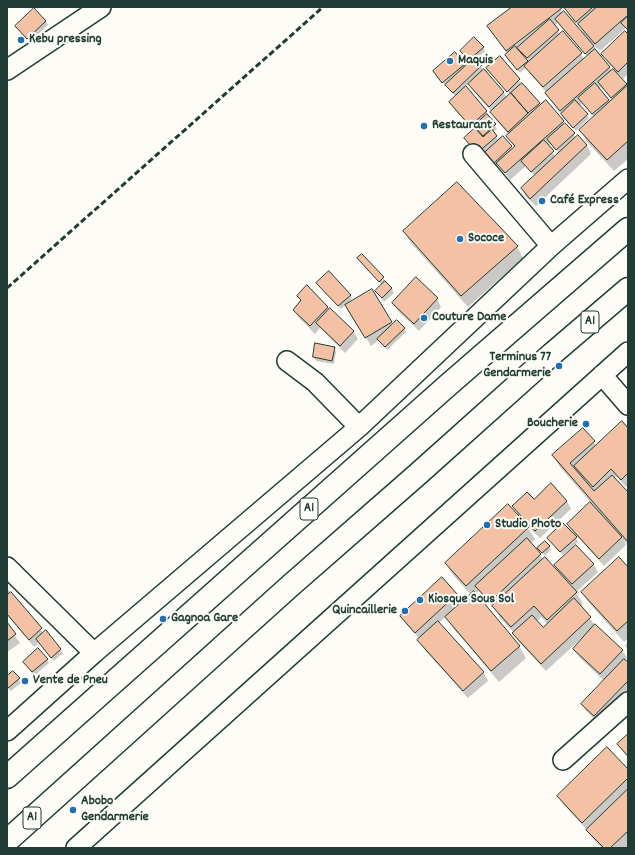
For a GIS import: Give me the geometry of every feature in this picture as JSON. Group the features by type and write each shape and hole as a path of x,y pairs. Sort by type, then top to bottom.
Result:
{"main road":[{"name":"A1","path":"7,777 447,386 628,229"},
{"name":"A1","path":"7,841 290,586 552,354 628,289"}],"street":[{"path":"7,70 101,7"},
{"path":"473,154 551,246"},
{"path":"7,731 94,653 359,427 551,246 628,178"},
{"path":"76,848 628,352"},
{"path":"287,361 315,382 359,427"},
{"path":"602,375 628,405"},
{"path":"7,567 94,653"},
{"path":"563,760 628,702"}],"building":[{"path":"512,7 562,8 506,51 487,26"},
{"path":"564,7 593,7 576,22"},
{"path":"597,7 628,7 628,15 595,44 578,24"},
{"path":"34,8 46,21 27,39 15,26"},
{"path":"564,11 594,46 585,54 555,19"},
{"path":"628,16 628,30 621,23"},
{"path":"550,19 559,30 527,58 517,48"},
{"path":"563,31 582,53 543,87 524,66"},
{"path":"625,31 628,34 628,62 618,72 601,54"},
{"path":"474,37 484,47 469,60 460,51"},
{"path":"515,46 528,61 517,70 505,55"},
{"path":"595,49 610,67 560,111 545,93"},
{"path":"455,52 465,64 442,83 433,71"},
{"path":"500,56 520,79 507,92 486,68"},
{"path":"474,58 482,65 453,93 445,85"},
{"path":"484,69 504,92 489,107 468,84"},
{"path":"613,69 627,84 611,98 598,82"},
{"path":"522,83 540,103 528,113 511,93"},
{"path":"595,83 609,100 592,114 578,98"},
{"path":"628,85 628,141 607,160 579,130"},
{"path":"466,86 487,111 470,126 449,102"},
{"path":"511,93 528,113 508,132 490,112"},
{"path":"546,100 564,121 505,173 496,163 515,146 506,136"},
{"path":"575,100 588,114 573,128 561,114"},
{"path":"487,114 496,124 483,136 474,126"},
{"path":"565,123 575,133 556,150 547,139"},
{"path":"475,128 483,137 492,129 497,136 477,153 464,138"},
{"path":"578,135 587,145 530,199 521,188"},
{"path":"503,136 512,146 492,165 482,155"},
{"path":"544,140 554,151 531,172 521,161"},
{"name":"Sococe","path":"457,182 518,246 461,296 403,231"},
{"path":"362,254 384,277 379,282 357,258"},
{"path":"329,271 351,295 338,306 316,283"},
{"path":"416,277 438,298 414,324 392,303"},
{"path":"385,281 392,288 382,298 375,291"},
{"path":"307,285 328,307 310,326 293,310 301,300 297,296"},
{"path":"372,289 392,322 365,338 345,305"},
{"path":"330,308 354,331 340,346 316,323"},
{"path":"397,320 405,328 385,347 377,339"},
{"path":"315,343 335,347 332,361 313,357"},
{"path":"622,421 628,428 628,473 621,480 611,469 593,487 574,466"},
{"path":"583,428 595,441 570,463 594,491 612,475 628,492 628,542 552,455"},
{"path":"551,483 567,501 535,531 512,506 527,492 534,499"},
{"path":"590,502 622,537 599,559 567,524"},
{"path":"508,504 529,527 466,586 445,563"},
{"path":"563,523 577,537 560,552 547,538"},
{"path":"527,538 541,554 490,602 475,586"},
{"path":"545,541 550,546 542,553 537,548"},
{"path":"576,545 594,564 572,584 554,565"},
{"path":"545,557 577,592 547,620 534,606 511,627 492,606"},
{"path":"619,557 628,567 628,621 617,631 581,592"},
{"path":"442,577 457,594 415,633 400,616"},
{"path":"474,591 520,646 491,671 445,617"},
{"path":"11,592 42,628 29,640 7,614 7,595"},
{"path":"574,598 591,617 541,664 512,633 532,615 543,627"},
{"path":"438,621 484,672 463,691 417,640"},
{"path":"7,622 16,634 7,641"},
{"path":"595,624 623,650 600,674 573,649"},
{"path":"46,630 61,649 51,658 36,639"},
{"path":"38,648 48,659 32,672 23,662"},
{"path":"624,659 628,662 628,681 594,716 581,704"},
{"path":"13,671 20,678 8,688 7,676"},
{"path":"628,734 628,756 617,744"},
{"path":"607,747 628,769 628,778 582,823 557,796"},
{"path":"628,789 628,831 610,848 604,848 586,830"}],"railway":[{"path":"7,288 323,7"}],"place":[{"name":"Kebu pressing","path":"21,40"},
{"name":"Maquis","path":"450,61"},
{"name":"Restaurant","path":"424,126"},
{"name":"Café Express","path":"542,201"},
{"name":"Sococe","path":"460,239"},
{"name":"Couture Dame","path":"424,318"},
{"name":"Terminus 77 Gendarmerie","path":"559,366"},
{"name":"Boucherie","path":"586,424"},
{"name":"Studio Photo","path":"487,525"},
{"name":"Kiosque Sous Sol","path":"420,600"},
{"name":"Quincaillerie","path":"405,611"},
{"name":"Gagnoa Gare","path":"163,619"},
{"name":"Vente de Pneu","path":"25,681"},
{"name":"Abobo Gendarmerie","path":"73,810"}]}
